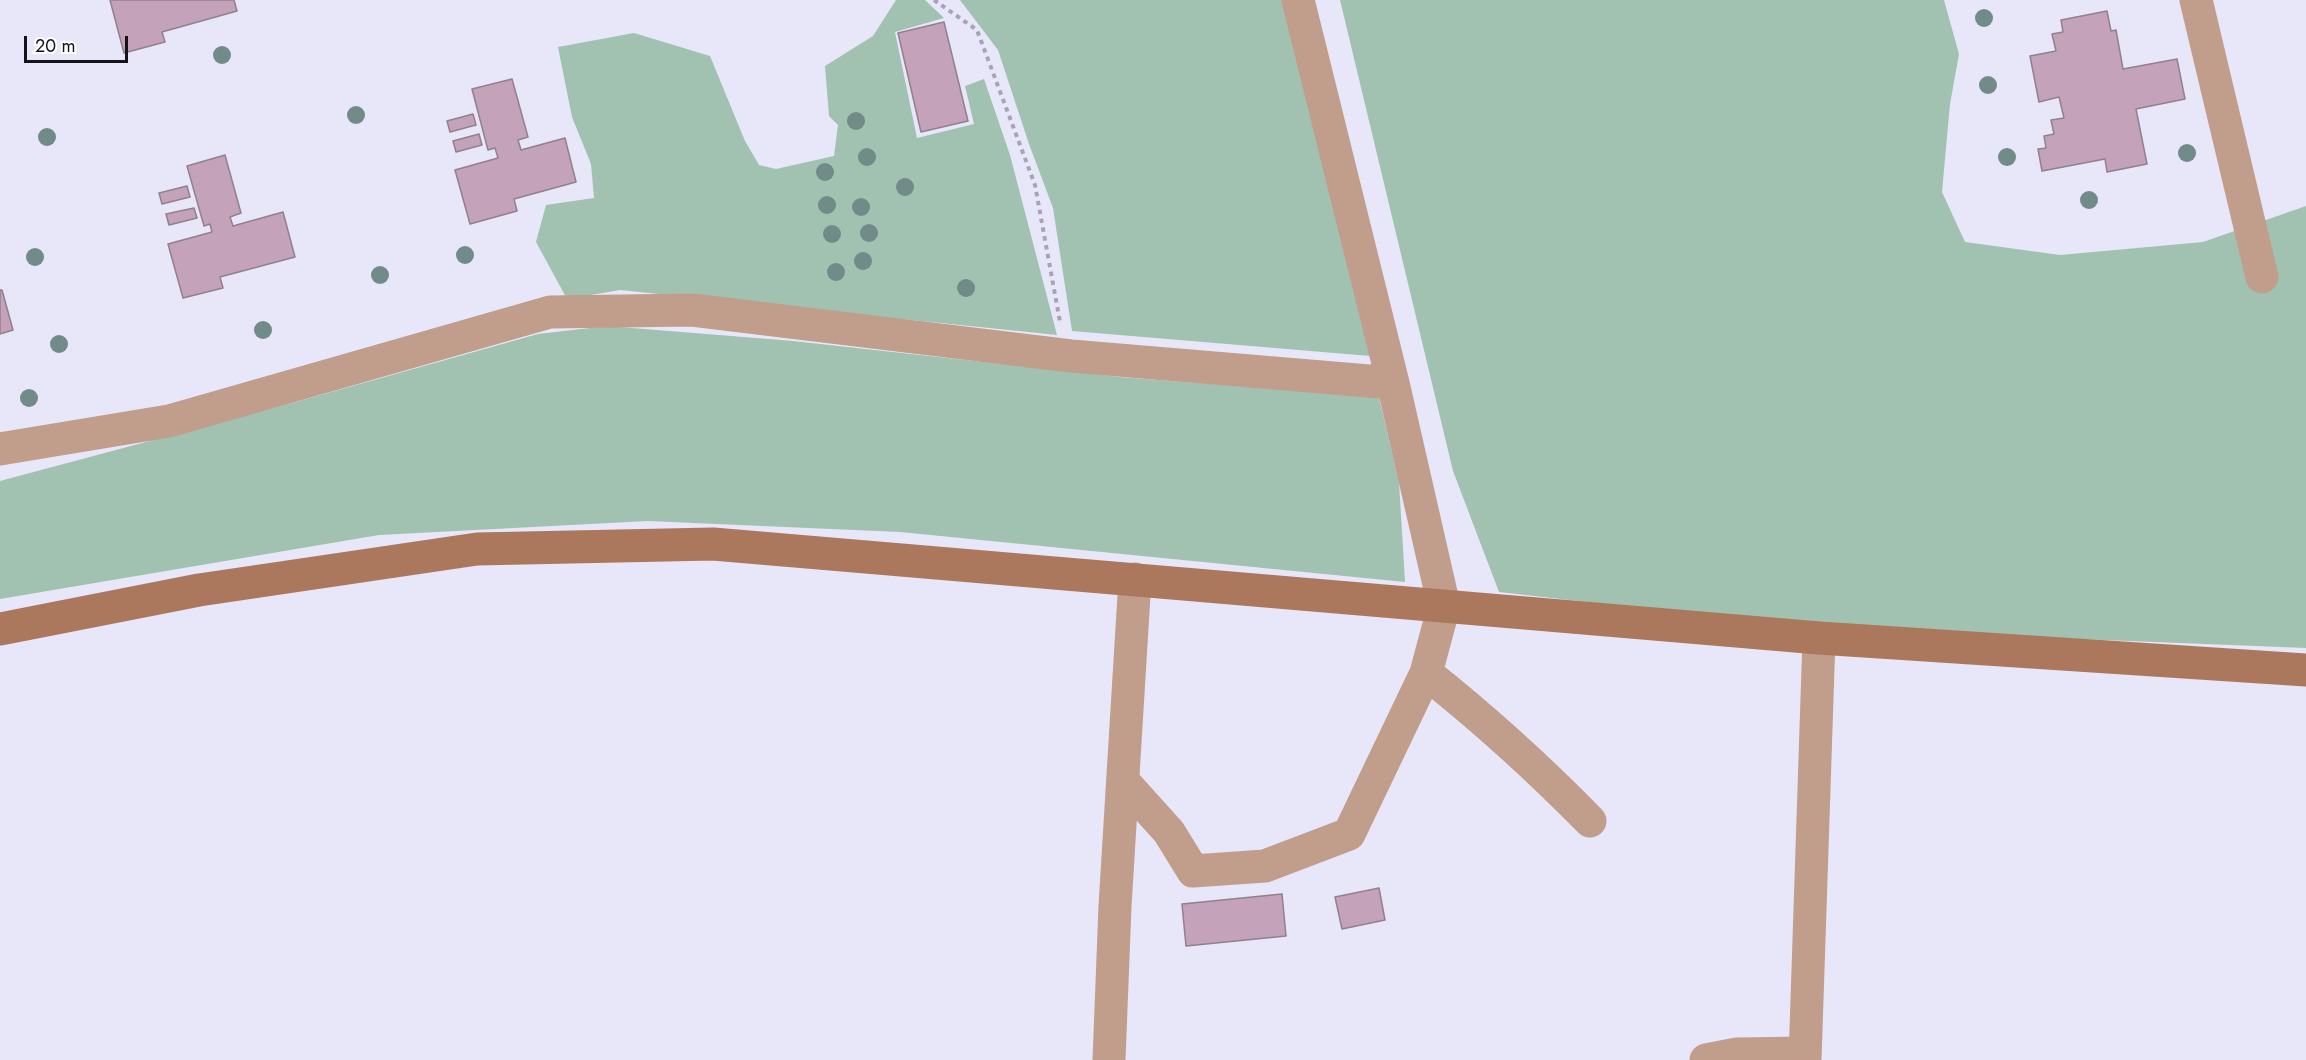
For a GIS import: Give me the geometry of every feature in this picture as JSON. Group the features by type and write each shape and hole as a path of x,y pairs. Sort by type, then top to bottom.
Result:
{"main road":[{"path":"0,629 200,590 477,549 713,544 1820,638 2306,670"}],"street":[{"path":"1123,781 1169,832 1193,871 1265,866 1349,834 1426,673 1444,606 1393,383 1298,0"},
{"path":"2196,0 2262,277"},
{"path":"0,449 169,421 550,312 692,310 1071,356 1393,383"},
{"path":"1109,1060 1115,906 1135,579"},
{"path":"1706,1060 1737,1054 1805,1057 1820,638"},
{"path":"1426,673 1484,719 1540,770 1590,821"}],"path":[{"path":"934,0 977,30 1035,185 1060,322"}],"green space":[{"path":"896,0 925,0 944,18 895,32 917,138 974,124 965,86 984,79 1010,155 1057,335 620,290 567,299 536,242 546,205 594,198 591,164 572,117 558,47 634,33 710,56 745,141 759,165 776,169 834,156 838,125 829,116 825,66 873,36"},
{"path":"960,0 1285,0 1370,356 1072,331 1053,208 998,50"},
{"path":"1340,0 1944,0 1959,54 1950,104 1942,192 1965,242 2060,255 2203,242 2306,206 2306,648 1826,629 1499,592 1453,471"},
{"path":"607,326 793,341 1120,377 1379,397 1399,482 1405,582 900,532 648,521 379,535 0,599 0,481 538,334"}],"building":[{"path":"110,0 234,0 237,11 162,32 165,42 124,53"},
{"path":"2107,11 2111,31 2116,30 2123,69 2177,59 2185,99 2136,109 2147,164 2107,172 2105,159 2042,171 2038,149 2046,148 2044,136 2054,134 2051,120 2064,118 2059,97 2039,102 2030,56 2056,51 2052,34 2063,32 2061,20"},
{"path":"944,22 968,121 921,132 898,33"},
{"path":"512,79 528,137 518,140 521,150 565,138 576,182 514,199 517,211 470,224 455,170 498,158 495,148 488,150 472,89"},
{"path":"473,114 476,125 450,132 447,121"},
{"path":"479,134 482,145 456,152 453,141"},
{"path":"225,155 241,213 230,217 233,226 283,212 295,257 220,277 223,288 183,298 168,244 212,232 210,224 204,226 187,166"},
{"path":"187,186 190,197 162,204 159,193"},
{"path":"194,208 197,218 169,225 166,214"},
{"path":"0,290 2,290 13,330 0,334"},
{"path":"1379,888 1385,920 1342,929 1335,897"},
{"path":"1282,894 1286,936 1186,946 1182,904"}]}
